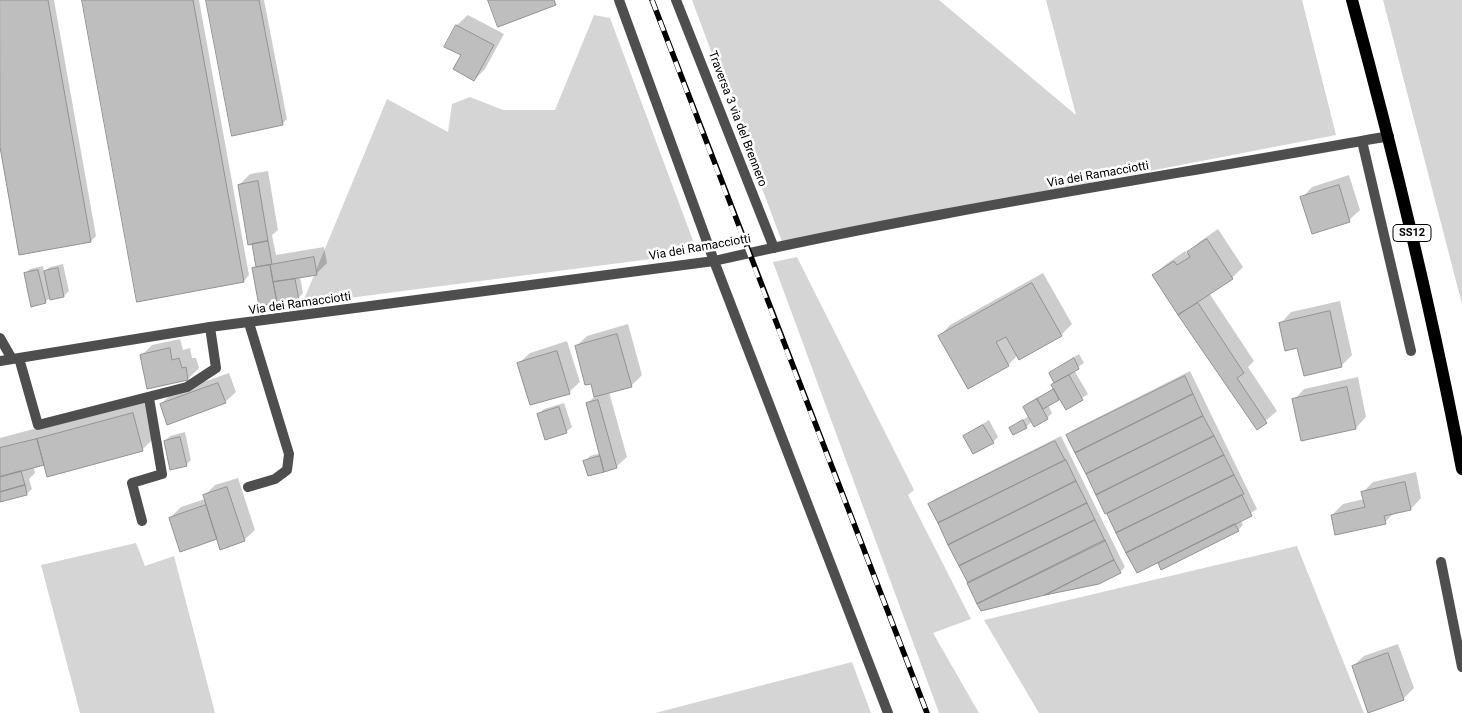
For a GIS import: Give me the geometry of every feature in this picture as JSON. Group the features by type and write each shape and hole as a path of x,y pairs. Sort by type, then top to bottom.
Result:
{"main road":[{"name":"SS12","path":"1352,0 1389,136 1431,312 1462,469"}],"street":[{"path":"619,0 714,262 888,713"},
{"name":"Traversa 3 via del Brennero","path":"676,0 774,248"},
{"name":"Via dei Ramacciotti","path":"0,361 210,327 714,262 774,248 1389,136"},
{"path":"1362,141 1411,351"},
{"path":"248,487 275,479 287,470 289,454 249,323"},
{"path":"0,338 16,359 38,425 188,387 216,368 210,327"},
{"path":"142,521 132,483 162,474 149,398"},
{"path":"1441,562 1462,667"}],"shaded area":[{"path":"692,0 939,0 1076,115 1046,0 1302,0 1336,135 782,242"},
{"path":"1383,0 1462,0 1462,304"},
{"path":"594,15 610,18 695,246 682,255 302,304 387,99 448,132 452,104 470,97 503,110 555,110"},
{"path":"797,257 914,490 908,495 971,619 933,633 979,713 939,713 773,262"},
{"path":"136,543 145,566 174,556 215,713 80,713 41,565"},
{"path":"1297,546 1364,713 1039,713 984,620"},
{"path":"852,662 871,713 655,713"}],"building":[{"path":"0,0 48,0 91,242 19,255 0,147"},
{"path":"82,0 193,0 244,282 137,302"},
{"path":"206,0 259,0 283,125 232,136"},
{"path":"488,0 554,0 556,5 498,27"},
{"path":"456,25 494,45 474,81 453,69 461,55 444,47"},
{"path":"258,181 268,241 248,245 238,185"},
{"path":"1339,185 1350,222 1312,234 1300,197"},
{"path":"1207,239 1233,279 1178,315 1152,275 1174,261 1177,265 1190,257 1187,252"},
{"path":"268,241 272,264 256,267 252,244"},
{"path":"314,257 317,275 273,282 270,265"},
{"path":"270,265 277,303 259,306 252,268"},
{"path":"58,268 64,297 50,300 44,271"},
{"path":"38,270 46,303 31,307 24,273"},
{"path":"295,279 299,300 277,303 273,282"},
{"path":"1032,283 1062,336 1019,360 1006,337 996,342 1009,366 968,389 938,336"},
{"path":"1198,303 1244,373 1237,378 1267,423 1257,430 1178,315"},
{"path":"1330,311 1342,367 1304,376 1297,348 1285,351 1279,323"},
{"path":"617,334 632,387 594,397 591,384 585,385 575,346"},
{"path":"170,348 172,360 179,358 182,368 186,367 188,380 147,389 140,355"},
{"path":"557,351 570,394 530,405 517,363"},
{"path":"1074,358 1079,369 1054,383 1049,373"},
{"path":"1069,375 1083,400 1066,410 1051,385"},
{"path":"1185,376 1193,394 1075,453 1066,435"},
{"path":"218,383 226,403 167,425 160,404"},
{"path":"1347,387 1356,429 1301,441 1292,399"},
{"path":"1054,389 1059,400 1043,409 1037,399"},
{"path":"1193,394 1203,416 1086,474 1075,453"},
{"path":"1037,399 1048,419 1034,427 1023,407"},
{"path":"598,400 617,468 604,472 586,403"},
{"path":"559,407 567,433 545,440 537,414"},
{"path":"133,413 143,451 47,477 37,439"},
{"path":"1203,416 1214,436 1096,495 1086,474"},
{"path":"1023,420 1027,428 1013,435 1009,428"},
{"path":"983,425 994,443 973,454 963,436"},
{"path":"1214,436 1224,455 1105,514 1096,495"},
{"path":"180,437 187,466 170,470 164,441"},
{"path":"37,439 44,465 0,477 0,448"},
{"path":"1055,441 1065,460 938,523 928,504"},
{"path":"1224,455 1234,475 1116,533 1107,514"},
{"path":"600,456 604,472 588,476 583,461"},
{"path":"1066,460 1076,481 948,545 938,523"},
{"path":"21,471 25,485 0,492 0,477"},
{"path":"1234,475 1244,494 1126,553 1116,533"},
{"path":"1076,481 1087,503 959,566 948,545"},
{"path":"1405,482 1411,510 1384,516 1386,524 1335,535 1331,515 1365,507 1361,492"},
{"path":"25,485 27,495 0,502 0,492"},
{"path":"227,487 245,541 220,550 203,495"},
{"path":"1242,495 1252,516 1137,573 1126,553"},
{"path":"1087,503 1095,520 968,583 959,566"},
{"path":"206,505 217,539 180,552 169,518"},
{"path":"1095,520 1105,541 977,604 967,583"},
{"path":"1235,524 1239,531 1161,570 1158,563"},
{"path":"1105,540 1114,560 1045,595 981,611 977,604"},
{"path":"1114,560 1121,573 1099,584 1045,595"},
{"path":"1388,653 1404,700 1368,713 1352,666"}],"railway":[{"path":"652,0 927,713"}]}
